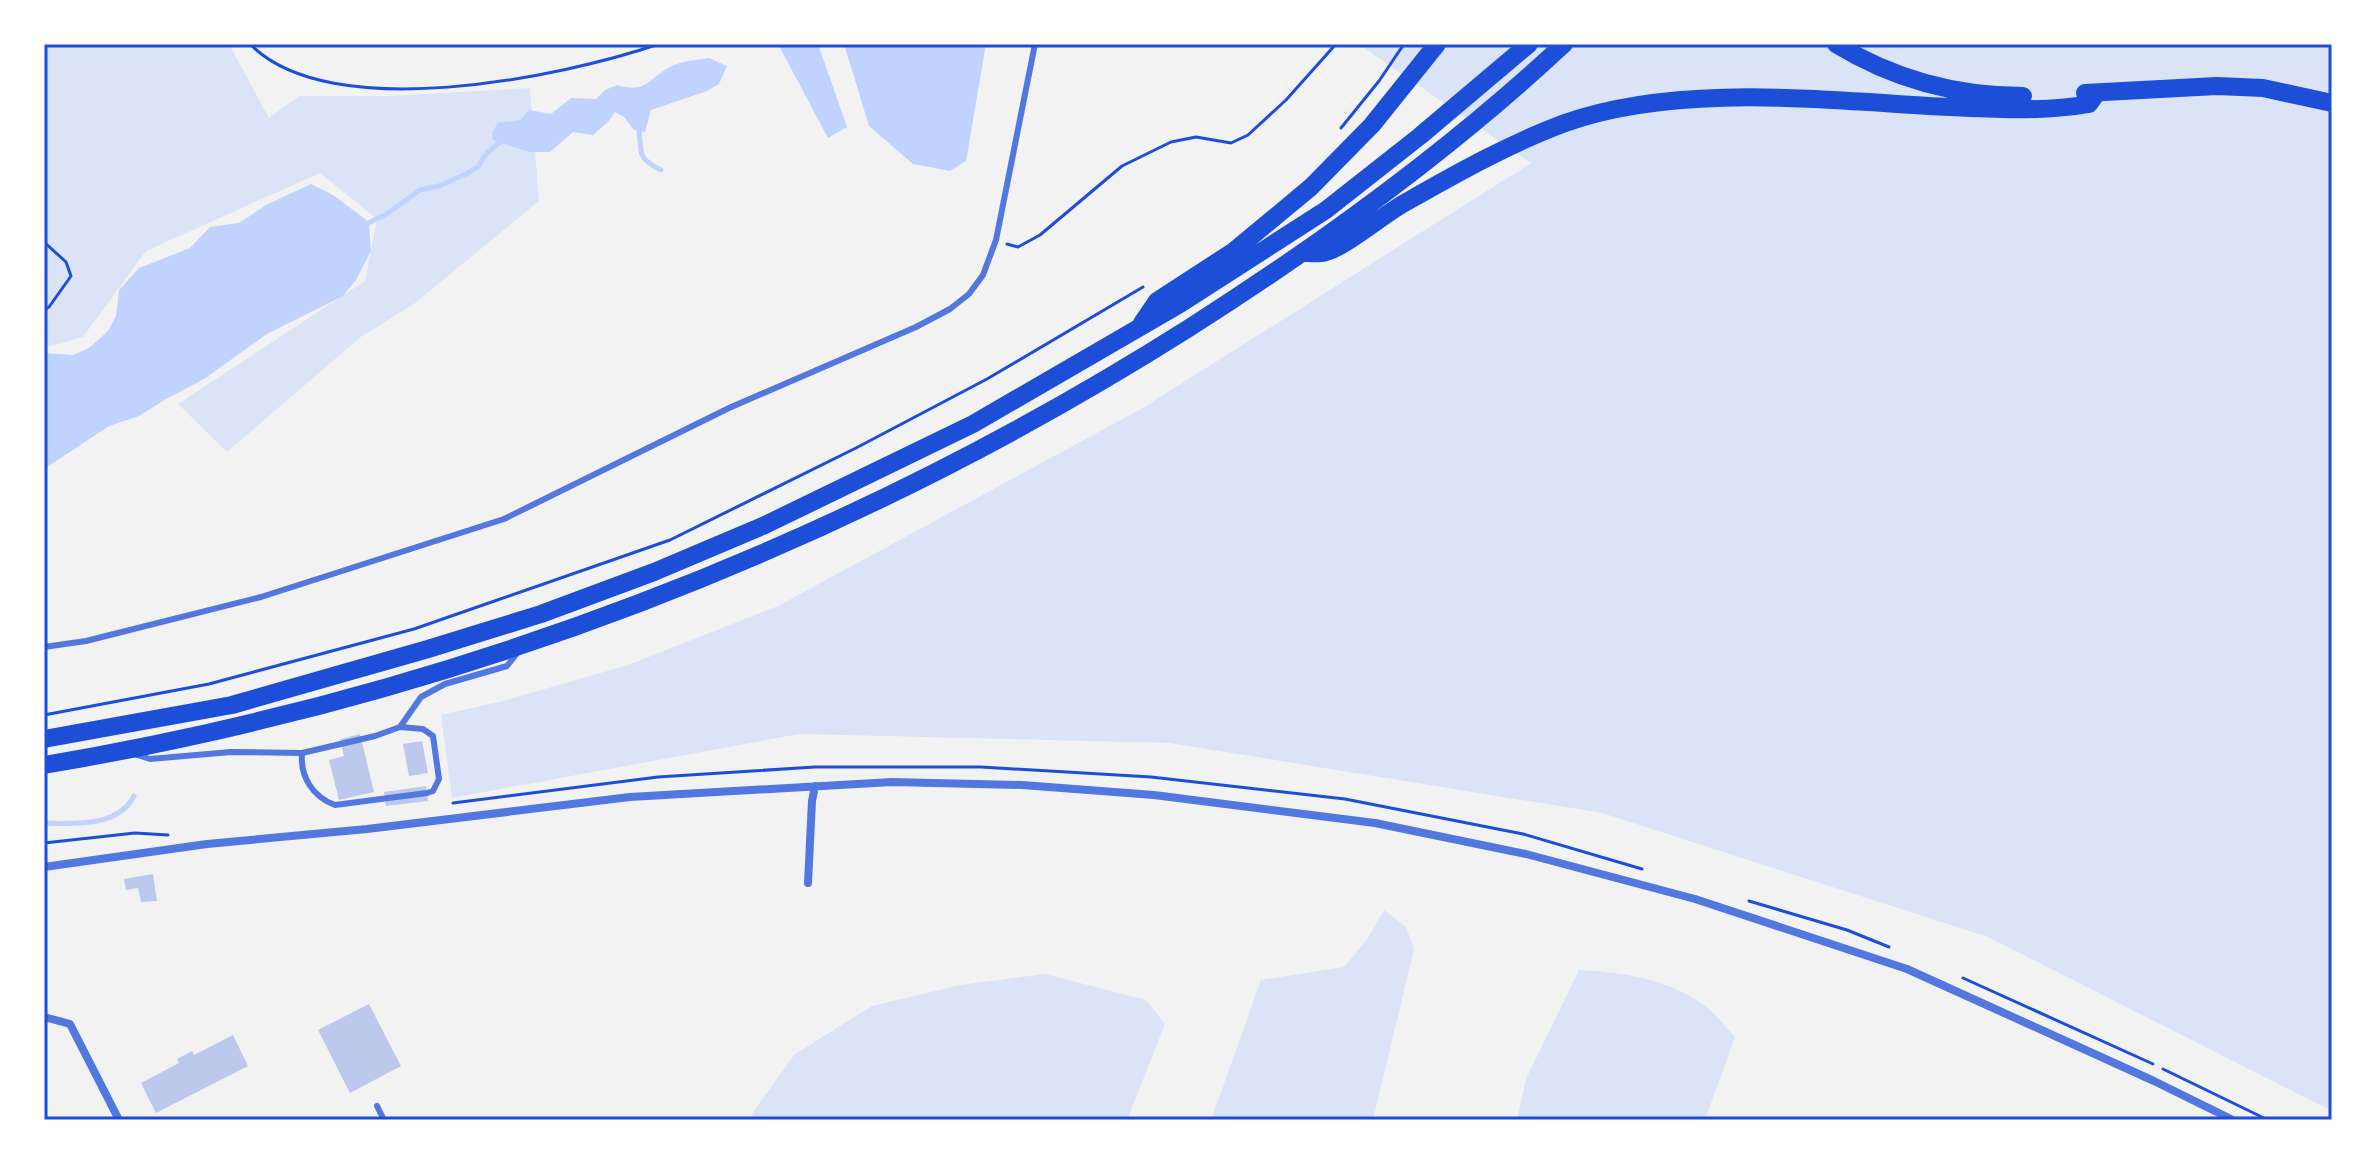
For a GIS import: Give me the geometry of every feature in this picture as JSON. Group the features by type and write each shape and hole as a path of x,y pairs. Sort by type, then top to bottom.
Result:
{"highway":[{"path":"1138,329 1157,301 1244,244 1311,187 1372,125 1437,44"},
{"path":"44,739 232,705 513,623 654,572 765,525 973,424 1138,329 1326,210 1529,44"},
{"path":"1526,79 1564,44"},
{"path":"44,765 127,751 337,701 524,645 680,589 819,530 977,452 1163,344 1302,253 1420,166 1572,44"},
{"path":"1836,44 1868,63 1939,87 2006,96 2217,86 2263,88 2332,103"},
{"path":"1302,253 1328,252 1405,202 1500,152 1567,123 1624,108 1763,97 2036,109 2089,104 2097,93"}],"street":[{"path":"44,867 207,844 367,829 630,797 892,782 1022,785 1154,795 1375,823 1526,854 1695,899 1907,969 2233,1120"},
{"path":"808,883 815,786"},
{"path":"44,1017 70,1024 119,1120"}],"lane":[{"path":"44,647 86,641 261,597 504,519 729,408 916,327 950,309 969,294 983,275 996,240 1035,44"},
{"path":"400,727 421,697 445,684 507,666 524,645"},
{"path":"127,751 150,759 208,753 302,753 400,727 423,729 433,736 439,779 433,791 335,805 324,801 308,785 301,763 302,753"},
{"path":"377,1106 384,1120"}],"path":[{"path":"250,44 279,66 339,85 442,89 519,79 659,44"},
{"path":"996,240 1018,247 1040,235 1122,166 1171,142 1196,137 1231,143 1248,135 1286,100 1336,44"},
{"path":"1336,135 1404,44"},
{"path":"44,242 66,262 71,276 44,310"},
{"path":"44,715 209,684 414,629 670,540 974,386 1148,284"},
{"path":"452,804 658,777 799,768 997,768 1151,777 1345,799 1523,834 1641,869"},
{"path":"44,843 135,833 172,835"},
{"path":"1744,900 1847,930 1889,947"},
{"path":"1959,976 2268,1120"}],"shaded area":[{"path":"44,44 229,44 269,118 299,96 388,96 530,88 539,201 414,304 362,336 227,452 178,404 365,281 377,219 320,173 146,251 83,337 44,348 44,261 48,258 44,254"},
{"path":"1358,44 2332,44 2332,1111 1988,937 1602,813 1170,743 799,734 452,798 441,715 503,701 628,665 778,606 1141,409 1531,163"},
{"path":"1384,910 1406,927 1414,949 1373,1120 1211,1120 1261,980 1344,967 1368,938"},
{"path":"1579,970 1628,975 1675,989 1708,1008 1735,1037 1705,1120 1517,1120 1526,1079"},
{"path":"1045,974 1146,1000 1165,1024 1127,1120 751,1120 753,1112 795,1054 872,1006 960,985"}],"water":[{"path":"778,44 818,44 847,127 828,138"},
{"path":"844,44 986,44 966,161 950,171 913,164 869,126"},
{"path":"709,58 727,66 719,84 651,110 645,132 634,130 624,117 615,112 593,135 573,132 550,152 529,152 493,140 492,132 498,123 520,120 529,110 551,114 571,98 596,99 605,90 617,85 641,86 675,65"},
{"path":"311,184 333,195 369,222 371,251 356,280 343,296 267,334 204,379 139,416 109,426 44,469 44,353 73,355 89,348 108,331 116,316 119,290 139,268 190,248 210,227 239,223 266,205"}],"building":[{"path":"360,734 374,792 339,800 329,760 344,756 340,739"},
{"path":"422,741 428,773 409,776 403,744"},
{"path":"426,786 428,801 386,806 384,792"},
{"path":"153,874 157,901 141,902 138,888 126,890 124,879"},
{"path":"369,1004 401,1066 350,1093 318,1030"},
{"path":"233,1035 248,1066 156,1113 141,1083 179,1063 177,1059 192,1051 194,1055"}],"waterway":[{"path":"638,127 643,157 661,170"},
{"path":"364,225 385,215 420,190 439,186 478,167 486,154 502,140"},
{"path":"44,823 95,822 118,813 134,796"}]}
